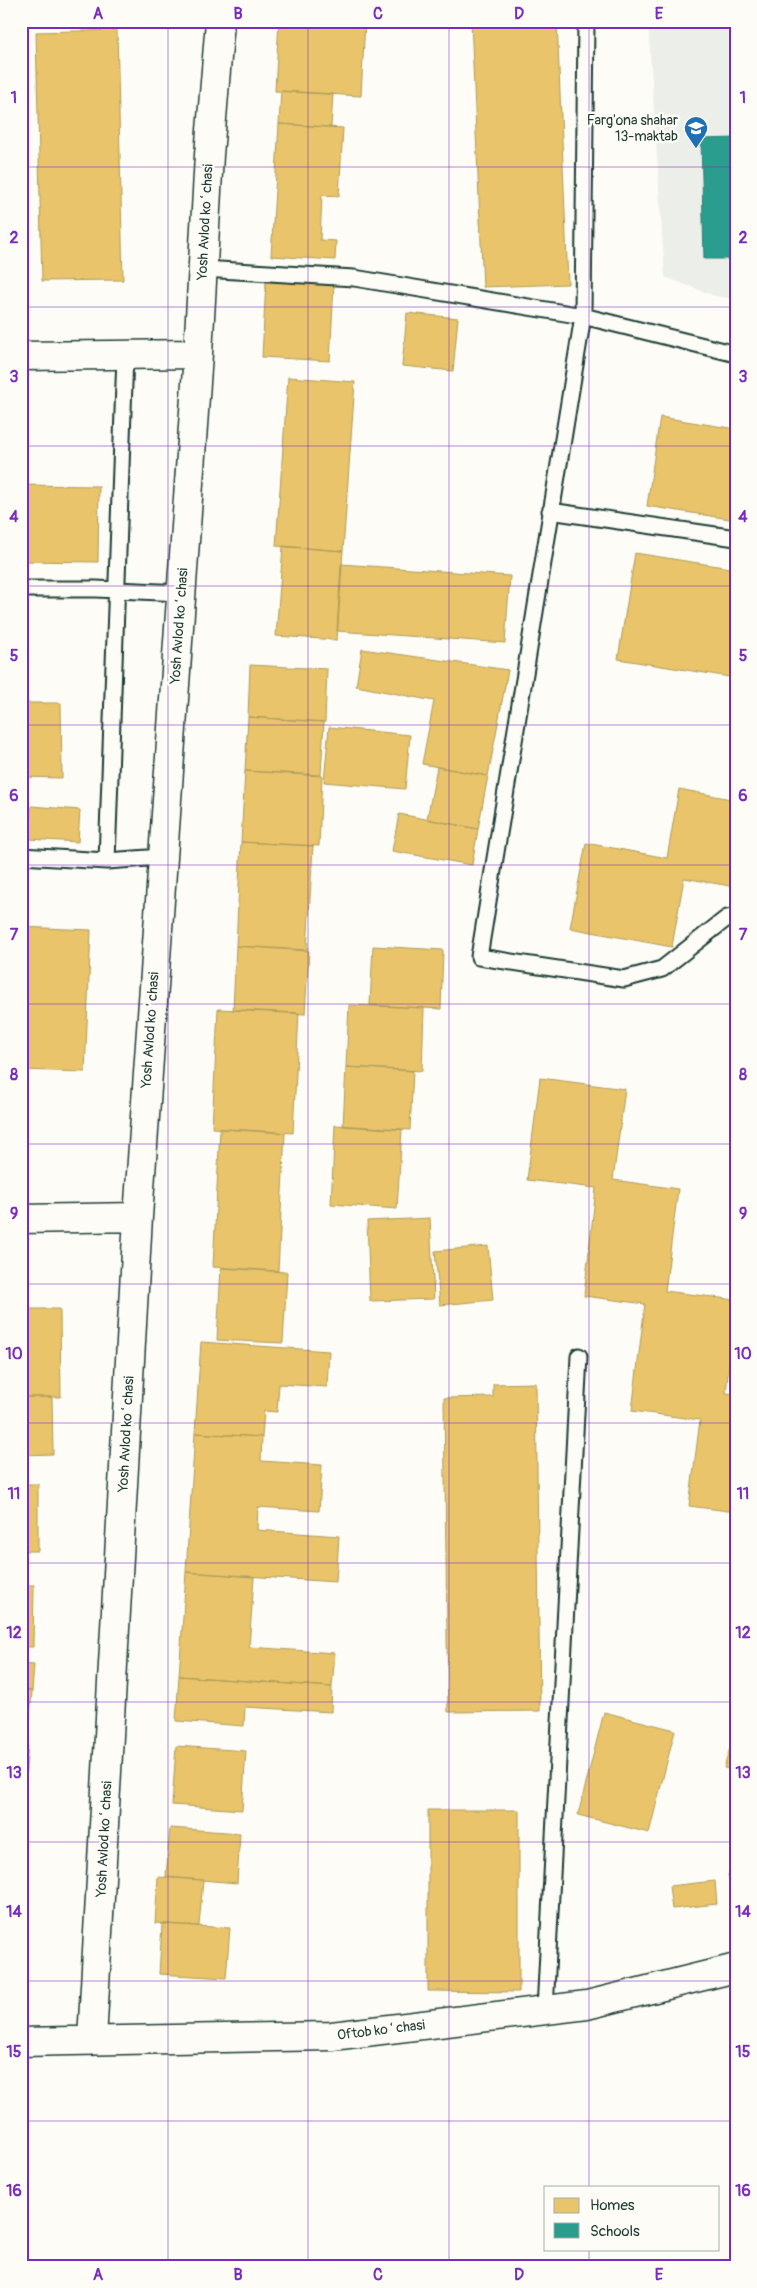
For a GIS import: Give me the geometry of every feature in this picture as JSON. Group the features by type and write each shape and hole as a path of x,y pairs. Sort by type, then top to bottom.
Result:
{"street":[{"name":"Yosh Avlod koʻchasi","path":"92,2040 138,1217 220,21"},
{"path":"21,356 198,354"},
{"path":"21,1219 138,1217"},
{"name":"Oftob koʻchasi","path":"21,2042 332,2036 587,2004 736,1968"}],"lane":[{"path":"586,21 583,316 479,957 624,979 662,969 727,918 736,916"},
{"path":"202,269 354,278 583,316 736,354"},
{"path":"107,861 125,355"},
{"path":"550,511 736,538"},
{"path":"21,590 118,590 181,593"},
{"path":"21,856 107,861 162,857"},
{"path":"545,2010 579,1356"}],"shaded area":[{"name":"Farg'ona shahar 13-maktab","path":"648,21 736,21 736,299 715,296 665,277"}],"building: Homes":[{"path":"279,21 365,21 361,96 275,91"},
{"path":"471,21 557,21 568,284 483,287"},
{"path":"117,30 123,280 42,281 36,32"},
{"path":"281,91 333,94 331,127 279,124"},
{"path":"279,124 343,128 339,196 322,195 320,240 336,241 335,260 271,256"},
{"path":"266,281 334,284 330,361 262,357"},
{"path":"407,313 458,318 453,371 402,366"},
{"path":"288,377 355,382 343,551 276,546"},
{"path":"660,417 736,429 736,520 647,506"},
{"path":"21,485 99,486 98,562 21,561"},
{"path":"283,546 343,551 337,640 276,636"},
{"path":"635,553 736,569 736,678 618,659"},
{"path":"341,564 510,576 505,643 337,631"},
{"path":"362,649 508,670 488,776 422,764 434,701 356,686"},
{"path":"250,665 327,669 325,722 248,717"},
{"path":"21,703 61,703 62,778 21,777"},
{"path":"248,717 324,722 321,775 245,771"},
{"path":"329,727 410,735 405,789 324,782"},
{"path":"437,767 488,776 478,829 427,819"},
{"path":"245,771 322,776 319,846 241,842"},
{"path":"679,789 736,800 736,887 684,878 672,947 570,928 586,843 667,858"},
{"path":"31,806 80,810 78,842 29,839"},
{"path":"399,814 478,829 472,865 392,851"},
{"path":"241,842 313,846 307,950 236,946"},
{"path":"21,927 91,930 85,1072 21,1070"},
{"path":"236,946 309,951 305,1014 233,1010"},
{"path":"373,946 443,950 441,1009 370,1005"},
{"path":"349,1005 424,1008 422,1071 346,1067"},
{"path":"218,1009 299,1013 293,1133 212,1128"},
{"path":"346,1067 413,1071 410,1130 343,1126"},
{"path":"540,1078 625,1089 613,1180 678,1189 665,1291 736,1300 726,1393 736,1394 736,1512 689,1506 700,1420 632,1411 645,1304 584,1296 596,1188 527,1180"},
{"path":"335,1125 402,1129 397,1209 331,1204"},
{"path":"220,1129 285,1133 278,1271 213,1267"},
{"path":"430,1218 434,1299 370,1301 367,1221"},
{"path":"488,1246 493,1300 440,1305 435,1251"},
{"path":"221,1268 287,1272 283,1343 217,1340"},
{"path":"21,1309 60,1309 61,1397 21,1397"},
{"path":"201,1342 329,1351 327,1387 279,1384 277,1412 264,1411 262,1437 195,1433"},
{"path":"536,1383 540,1711 448,1712 444,1398 493,1397 493,1384"},
{"path":"21,1397 52,1397 53,1454 21,1455"},
{"path":"195,1433 262,1437 261,1461 322,1465 319,1511 258,1507 257,1530 339,1536 336,1582 186,1572"},
{"path":"21,1484 38,1484 38,1551 21,1551"},
{"path":"186,1572 254,1577 249,1647 335,1653 332,1687 179,1676"},
{"path":"21,1585 34,1585 33,1647 21,1647"},
{"path":"21,1664 34,1665 32,1691 21,1690"},
{"path":"179,1676 332,1687 331,1712 245,1707 244,1726 176,1721"},
{"path":"21,1690 32,1691 23,1808 21,1808"},
{"path":"604,1712 675,1730 649,1833 578,1815"},
{"path":"736,1728 736,1771 724,1768"},
{"path":"176,1746 246,1751 242,1810 172,1805"},
{"path":"21,1808 23,1808 21,1839"},
{"path":"428,1810 519,1810 519,1992 428,1991"},
{"path":"170,1828 240,1833 237,1883 166,1877"},
{"path":"736,1873 736,1902 733,1903 728,1874"},
{"path":"158,1877 203,1880 199,1926 155,1923"},
{"path":"715,1881 717,1904 672,1909 669,1886"},
{"path":"162,1924 230,1928 226,1978 159,1974"}],"building: Schools":[{"path":"736,138 736,259 704,259 701,139"}],"place":[{"name":"Farg'ona shahar 13-maktab","path":"696,149"}]}
